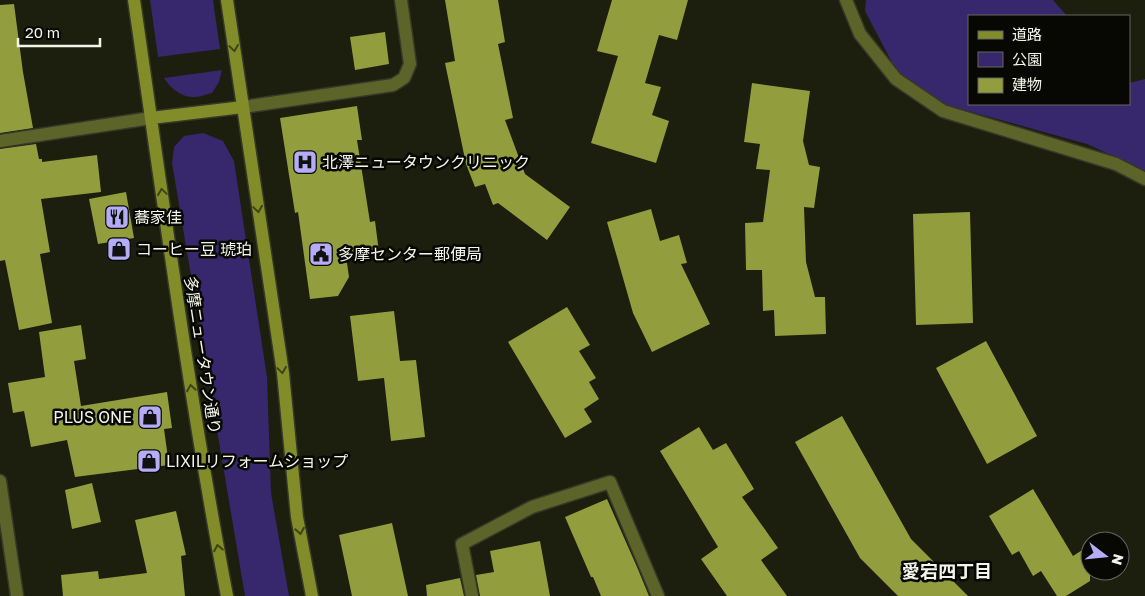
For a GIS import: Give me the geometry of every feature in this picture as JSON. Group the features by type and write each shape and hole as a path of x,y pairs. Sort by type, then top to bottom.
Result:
{"main road":[{"name":"多摩ニュータウン通り","path":"134,0 186,357 227,596"},
{"path":"227,0 283,373 298,516 312,596"},
{"path":"152,118 243,106"}],"street":[{"path":"243,106 393,85 404,78 410,64 401,0"},
{"path":"846,0 860,34 896,79 943,111 1116,164 1145,179"},
{"path":"0,141 152,118"},
{"path":"0,481 17,596"},
{"path":"472,596 462,544 532,507 610,482 658,596"}],"green space":[{"path":"150,0 213,0 220,49 158,57"},
{"path":"866,0 1053,0 1066,15 968,15 968,105 1130,105 1130,83 1145,79 1145,171 1087,144 943,104 898,74 865,11"},
{"path":"222,70 219,82 212,93 197,97 181,94 173,89 164,78"},
{"path":"203,133 223,141 234,161 267,377 271,493 289,596 245,596 172,163 174,147 184,136"}],"building":[{"path":"445,0 498,0 505,42 498,44 513,118 505,120 525,174 570,207 547,240 498,203 493,205 485,184 475,187 466,164 445,63 455,61"},
{"path":"612,0 688,0 677,40 659,35 645,83 661,87 652,115 669,121 656,163 591,143 618,56 597,51"},
{"path":"14,4 33,128 0,133 0,5"},
{"path":"385,32 389,64 355,70 350,37"},
{"path":"752,83 810,91 803,141 809,165 820,167 814,208 804,207 806,262 815,297 825,297 826,334 775,336 774,310 763,311 762,270 746,270 745,223 763,222 770,170 756,169 760,144 744,142"},
{"path":"357,106 362,140 357,140 370,222 375,221 379,252 346,256 349,277 338,296 310,299 298,212 295,213 280,118"},
{"path":"36,144 39,159 42,159 42,162 97,155 101,192 41,199 50,252 40,254 52,323 19,330 5,260 0,261 0,149"},
{"path":"126,192 134,238 98,244 89,199"},
{"path":"651,209 660,241 679,235 687,263 681,264 710,324 652,352 633,313 607,222"},
{"path":"970,212 973,323 916,325 913,214"},
{"path":"567,307 590,345 579,351 596,378 589,382 599,399 584,409 592,422 565,438 508,342"},
{"path":"394,311 400,361 416,360 425,437 391,441 384,378 358,381 350,316"},
{"path":"81,325 86,359 74,361 81,406 167,392 172,428 164,429 169,465 75,477 67,440 31,447 24,411 13,413 8,383 45,377 39,332"},
{"path":"986,341 1037,436 987,464 936,368"},
{"path":"842,416 911,539 968,596 898,596 860,558 795,442"},
{"path":"699,427 713,450 726,443 754,489 742,497 778,548 761,560 787,596 727,596 701,559 718,547 660,451"},
{"path":"92,483 101,522 72,529 65,490"},
{"path":"1033,489 1073,556 1080,551 1080,581 1090,581 1066,596 1057,596 1041,571 1033,576 1019,551 1012,555 989,516"},
{"path":"607,499 649,596 601,596 565,517"},
{"path":"176,511 186,555 181,556 185,596 63,596 61,575 98,571 99,579 147,573 135,520"},
{"path":"392,523 408,596 352,596 339,535"},
{"path":"540,541 550,596 480,596 476,575 494,572 490,551"},
{"path":"460,578 464,596 427,596 426,585"}],"place":[{"name":"北澤ニュータウンクリニック","path":"305,162"},
{"name":"蕎家佳","path":"117,217"},
{"name":"コーヒー豆 琥珀","path":"119,249"},
{"name":"多摩センター郵便局","path":"321,254"},
{"name":"PLUS ONE","path":"150,417"},
{"name":"LIXILリフォームショップ","path":"149,461"}],"district":[{"name":"愛宕四丁目","path":"947,572"}]}
